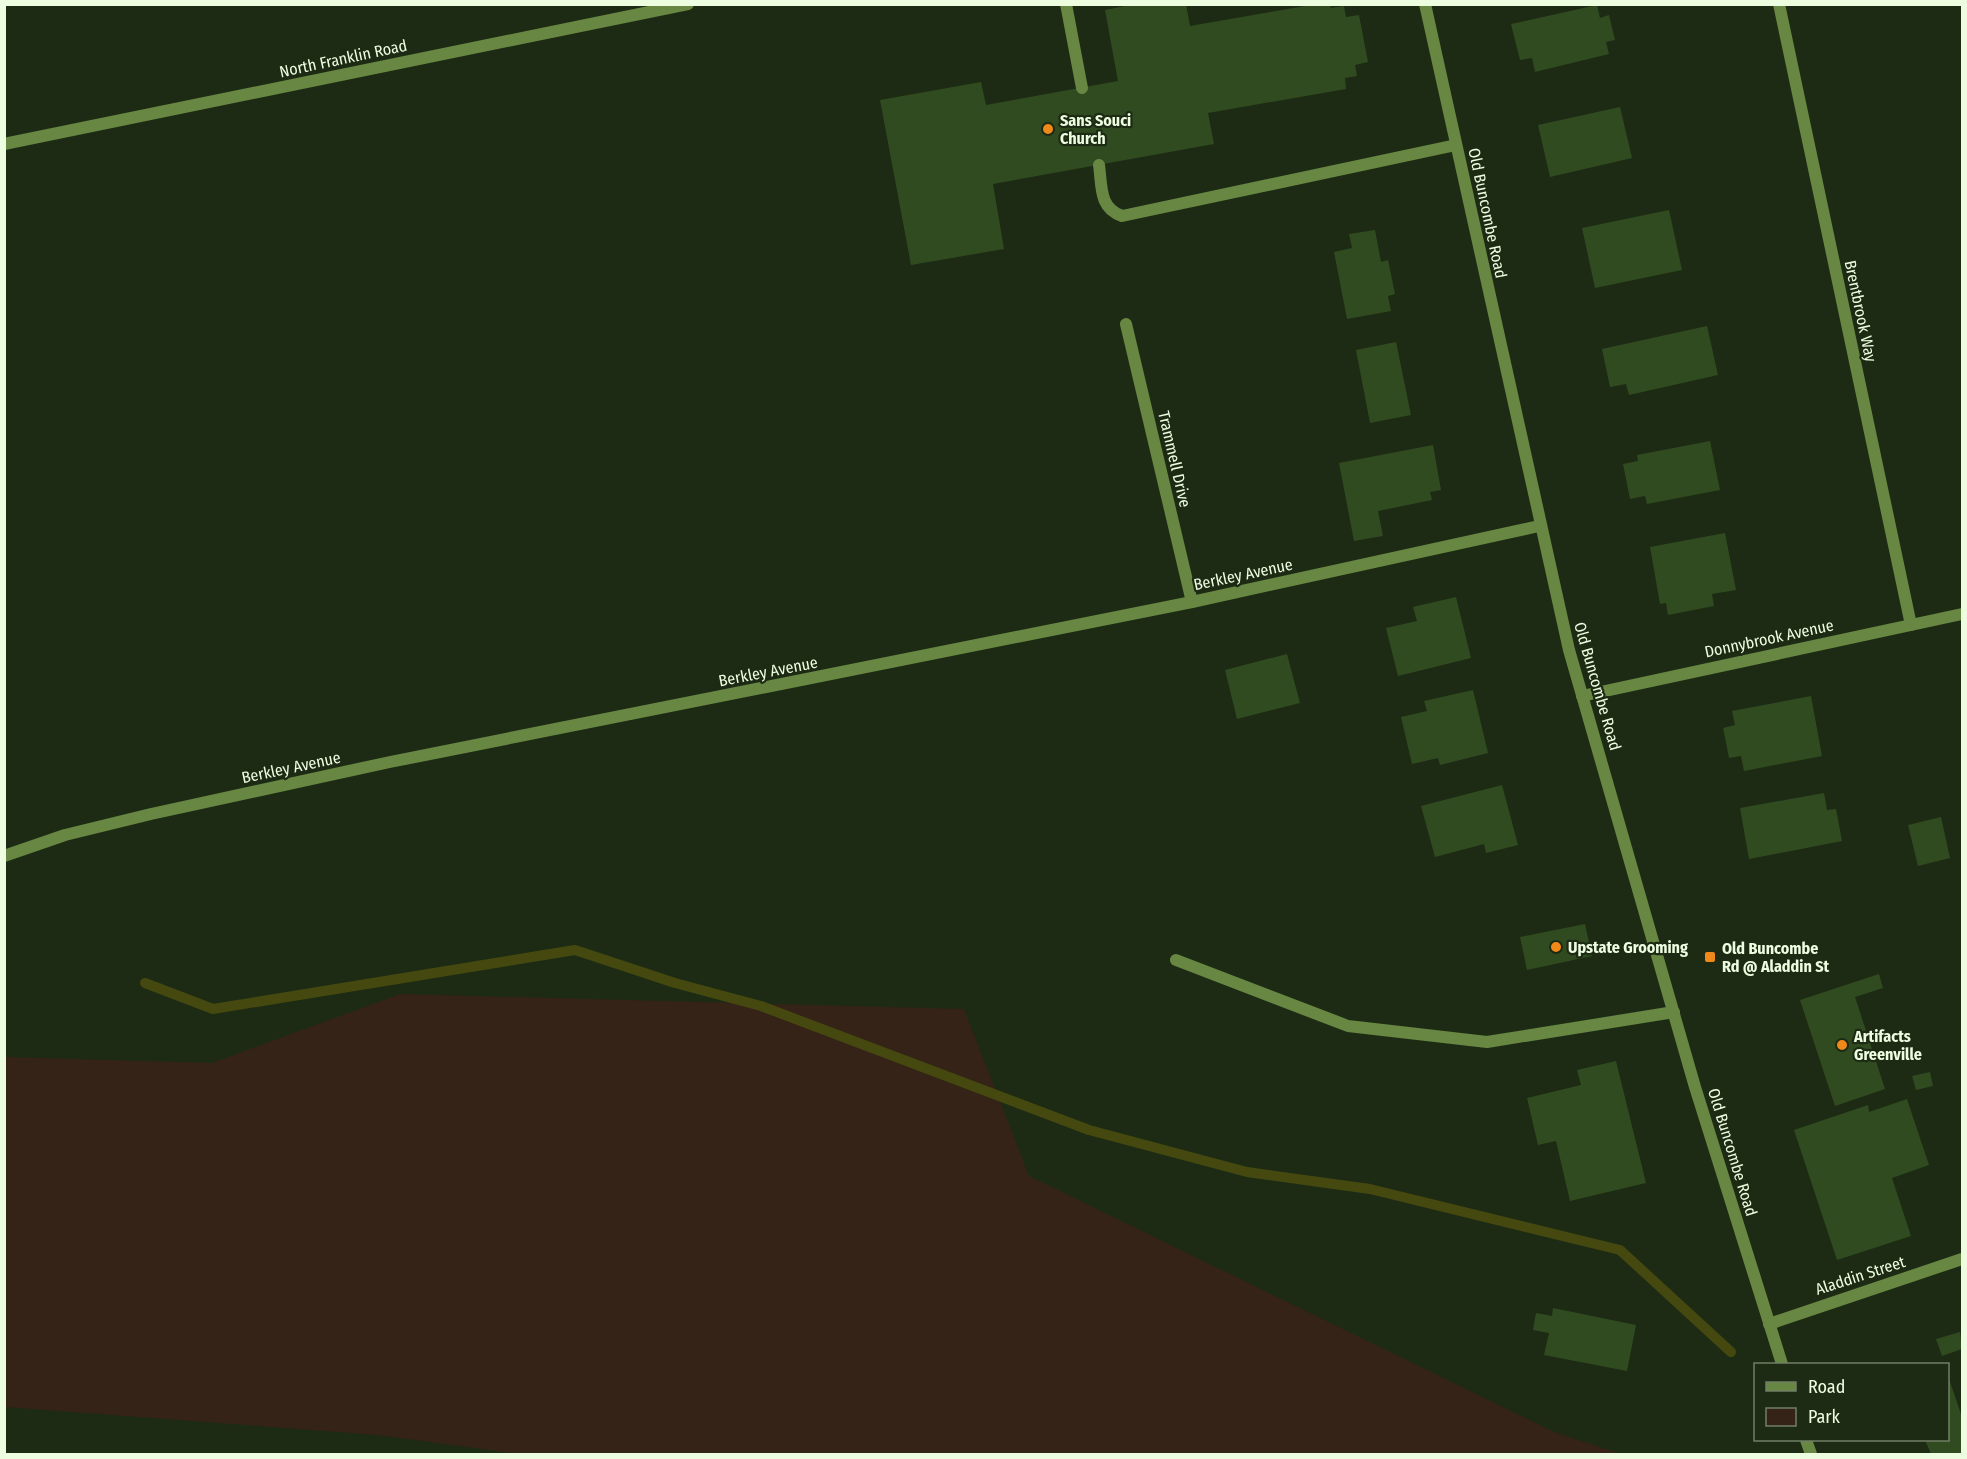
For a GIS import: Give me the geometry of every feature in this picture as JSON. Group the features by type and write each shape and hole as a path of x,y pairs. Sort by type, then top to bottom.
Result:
{"street":[{"name":"North Franklin Road","path":"4,144 688,4"},
{"path":"1066,4 1082,88"},
{"name":"Old Buncombe Road","path":"1425,4 1539,526 1582,696 1674,1012 1781,1363"},
{"name":"Brentbrook Way","path":"1779,4 1911,625"},
{"path":"1099,165 1104,204 1110,212 1122,216 1456,145"},
{"name":"Trammell Drive","path":"1126,324 1192,602"},
{"name":"Berkley Avenue","path":"4,856 65,835 140,816 390,762 1192,602 1539,526"},
{"name":"Donnybrook Avenue","path":"1582,696 1962,614"},
{"path":"1176,960 1348,1026 1487,1042 1674,1012"},
{"name":"Aladdin Street","path":"1768,1324 1962,1259"}],"green space":[{"path":"400,994 964,1009 1029,1176 1554,1432 1621,1454 520,1454 378,1435 5,1407 5,1057 212,1063"}],"building":[{"name":"Sans Souci Church","path":"1135,4 1186,4 1190,26 1311,5 1330,5 1331,8 1344,6 1346,17 1359,15 1368,62 1355,65 1357,76 1345,78 1346,89 1208,113 1214,144 993,184 1004,249 911,265 880,100 981,82 986,105 1118,81 1105,10"},
{"path":"1597,5 1600,18 1609,15 1615,40 1606,42 1609,54 1535,72 1532,58 1520,60 1511,24"},
{"path":"1620,107 1632,158 1550,177 1538,125"},
{"path":"1669,210 1682,270 1595,288 1582,228"},
{"path":"1375,230 1381,262 1388,260 1395,294 1388,296 1391,311 1347,319 1334,252 1352,248 1349,234"},
{"path":"1707,326 1718,375 1629,395 1626,384 1610,387 1602,349"},
{"path":"1396,342 1411,415 1370,423 1356,350"},
{"path":"1710,441 1720,490 1647,504 1645,496 1630,499 1623,464 1638,461 1637,455"},
{"path":"1433,445 1441,490 1430,492 1432,500 1378,511 1383,536 1354,541 1339,463"},
{"path":"1725,533 1736,590 1712,594 1714,606 1668,615 1666,603 1660,604 1650,547"},
{"path":"1456,597 1471,658 1398,676 1386,628 1417,621 1413,607"},
{"path":"1287,654 1300,703 1237,719 1225,670"},
{"path":"1473,690 1488,753 1440,765 1438,758 1412,764 1401,717 1427,711 1424,701"},
{"path":"1811,696 1822,756 1744,771 1741,756 1729,758 1723,728 1735,725 1732,711"},
{"path":"1502,785 1518,845 1486,853 1484,844 1435,857 1421,806"},
{"path":"1824,793 1827,810 1836,809 1842,841 1749,859 1740,808"},
{"path":"1941,817 1950,858 1918,866 1908,825"},
{"name":"Upstate Grooming","path":"1585,924 1592,956 1527,970 1520,937"},
{"name":"Artifacts Greenville","path":"1879,974 1883,988 1855,997 1885,1089 1835,1106 1800,1000"},
{"path":"1616,1061 1646,1183 1570,1201 1556,1141 1538,1145 1527,1098 1581,1085 1577,1070"},
{"path":"1930,1072 1933,1086 1916,1090 1912,1076"},
{"path":"1907,1099 1929,1165 1892,1178 1911,1236 1837,1260 1794,1130 1868,1105 1869,1112"},
{"path":"1553,1308 1636,1325 1627,1371 1544,1355 1549,1333 1533,1330 1536,1313 1552,1316"},
{"path":"1960,1332 1962,1349 1942,1356 1936,1339"},
{"path":"1949,1379 1962,1417 1962,1454 1931,1454 1925,1441 1949,1441"}],"waterway":[{"path":"145,983 213,1009 575,950 675,983 761,1006 1089,1130 1247,1172 1370,1189 1620,1250 1731,1352"}],"place":[{"name":"Sans Souci Church","path":"1048,129"},
{"name":"Upstate Grooming","path":"1556,947"},
{"name":"Old Buncombe Rd @ Aladdin St","path":"1710,957"},
{"name":"Artifacts Greenville","path":"1842,1045"}]}
